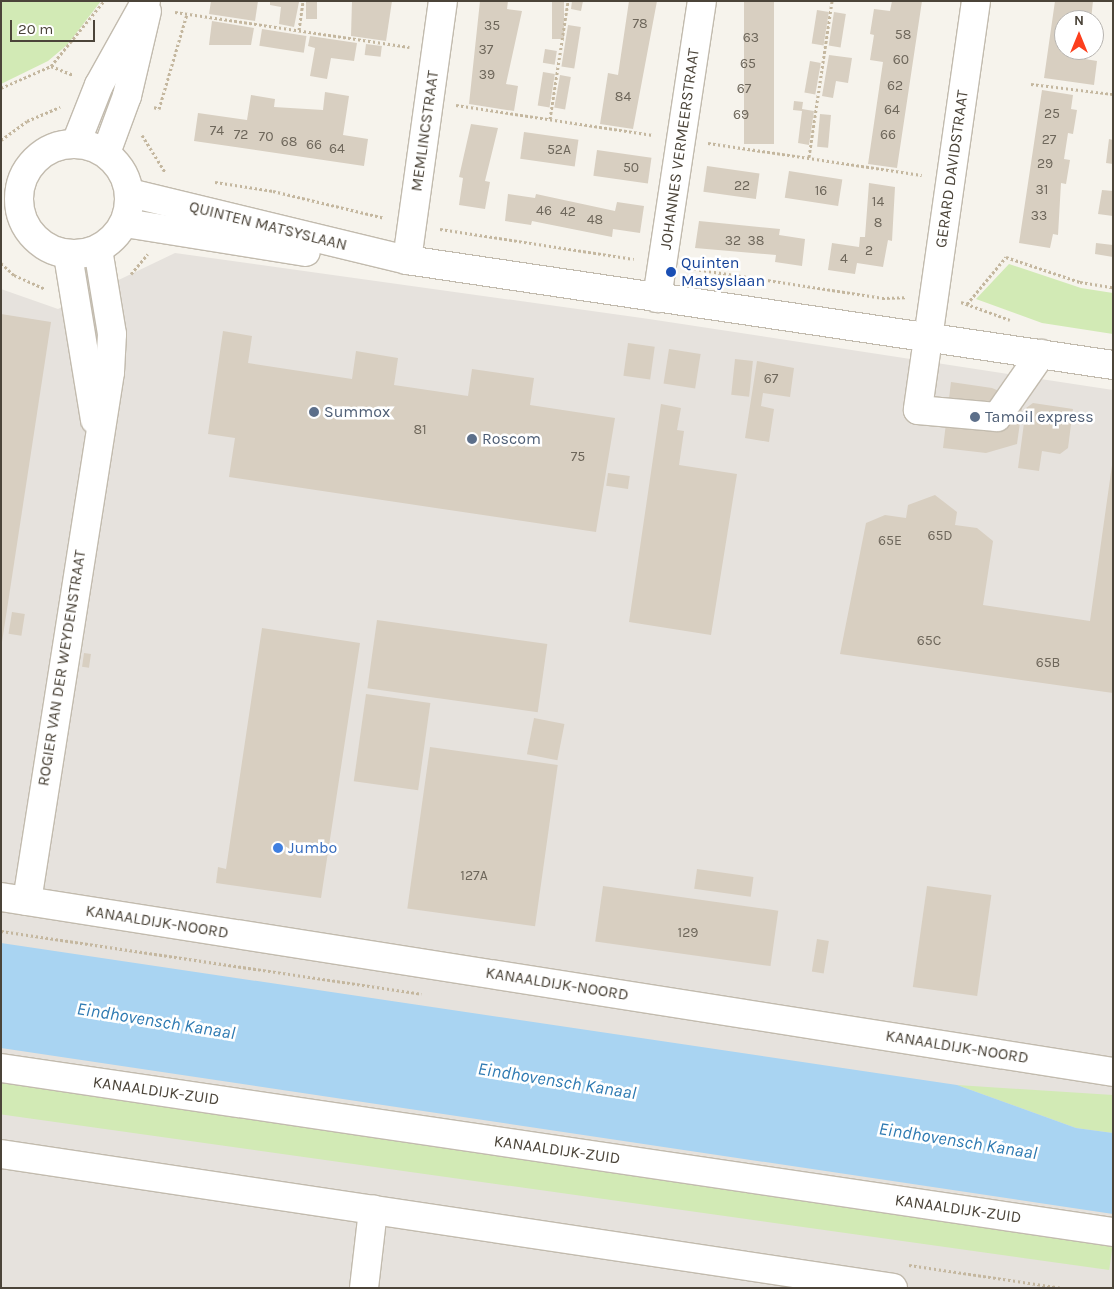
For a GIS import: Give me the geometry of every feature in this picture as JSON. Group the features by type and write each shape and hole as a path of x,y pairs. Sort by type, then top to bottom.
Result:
{"street":[{"name":"MEMLINCSTRAAT","path":"406,260 443,1"},
{"name":"JOHANNES VERMEERSTRAAT","path":"657,298 702,1"},
{"name":"GERARD DAVIDSTRAAT","path":"976,1 918,410 997,417 1041,354"},
{"path":"76,143 99,85 154,4"},
{"path":"106,153 127,96 154,4"},
{"path":"76,143 106,153 122,170 130,193 125,223 98,249 68,254 47,248 11,216 11,184 42,153 76,143"},
{"name":"QUINTEN MATSYSLAAN","path":"130,193 406,260 1113,365"},
{"name":"QUINTEN MATSYSLAAN","path":"125,223 346,258 406,260"},
{"name":"ROGIER VAN DER WEYDENSTRAAT","path":"14,899 97,434 105,410 112,334 98,249"},
{"name":"ROGIER VAN DER WEYDENSTRAAT","path":"68,254 97,434"},
{"name":"KANAALDIJK-NOORD","path":"14,899 1113,1072"},
{"name":"KANAALDIJK-ZUID","path":"1,1068 1113,1232"},
{"path":"1,1154 893,1288"},
{"path":"364,1288 373,1210"}],"path":[{"path":"1,88 51,66 104,1"},
{"path":"299,30 303,1"},
{"path":"550,119 568,1"},
{"path":"809,157 832,1"},
{"path":"154,4 299,30 380,42"},
{"path":"1031,84 1113,94"},
{"path":"430,100 950,180"},
{"path":"967,304 1006,257 1080,282 1113,288"}],"shaded area":[{"path":"175,253 649,319 1113,390 1113,1288 1,1288 1,289 58,309"}],"green space":[{"path":"1,1 101,1 67,45 48,61 1,84"},
{"path":"1009,264 1081,288 1113,293 1113,334 1042,323 976,299"},
{"path":"1,1079 1113,1235 1109,1270 1,1114"},
{"path":"957,1085 1113,1095 1113,1133 1076,1128"}],"water":[{"name":"Eindhovensch Kanaal","path":"1,943 957,1085 1076,1128 1113,1133 1113,1214 1,1048"}],"building":[{"path":"211,1 258,1 255,21 209,14"},
{"path":"270,1 299,2 294,27 279,24 281,7 270,5"},
{"path":"306,1 317,1 317,19 306,19"},
{"path":"352,1 392,1 386,41 351,36"},
{"path":"480,1 508,1 507,9 522,11 506,84 518,86 514,111 469,104"},
{"path":"552,1 564,1 564,39 552,39"},
{"path":"572,1 583,1 581,11 571,9"},
{"path":"629,1 657,1 633,129 600,124 608,73 618,75"},
{"path":"744,1 774,1 774,144 744,144"},
{"path":"892,1 922,1 897,168 868,164 883,62 870,60 874,35 870,34 874,9 890,11"},
{"path":"1055,1 1093,1 1092,10 1054,10 1054,60 1097,61 1094,85 1044,78"},
{"path":"817,10 829,12 824,45 812,44"},
{"path":"834,12 846,14 841,47 829,46"},
{"path":"212,21 254,28 251,45 209,45"},
{"path":"568,25 581,27 574,69 561,66"},
{"path":"262,29 306,36 304,53 259,46"},
{"path":"310,36 357,43 354,61 331,58 327,79 310,76 315,48 308,46"},
{"path":"366,44 382,46 381,57 365,55"},
{"path":"545,49 557,51 555,65 543,63"},
{"path":"829,55 852,58 848,83 836,81 833,98 822,96"},
{"path":"810,61 821,63 815,94 804,93"},
{"path":"543,72 555,74 550,107 538,106"},
{"path":"560,75 571,77 565,109 554,107"},
{"path":"1042,90 1073,95 1071,109 1077,110 1073,134 1068,133 1064,159 1070,160 1066,184 1061,183 1058,235 1053,234 1050,248 1019,243"},
{"path":"325,92 349,96 343,135 368,139 364,166 194,141 198,113 247,120 251,95 275,99 274,107 323,110"},
{"path":"794,101 803,102 802,109 814,111 809,145 798,143 802,111 793,110"},
{"path":"820,114 831,115 828,148 817,147"},
{"path":"471,124 498,128 485,181 490,182 485,209 459,205 463,178 459,177"},
{"path":"524,132 578,140 575,166 520,159"},
{"path":"1109,139 1113,140 1113,164 1106,163"},
{"path":"597,150 651,158 648,183 593,176"},
{"path":"707,166 759,173 756,199 703,192"},
{"path":"789,171 842,179 838,206 785,198"},
{"path":"869,183 895,187 892,241 888,240 883,267 857,263 855,274 828,270 832,243 859,247 860,237 865,237"},
{"path":"1102,190 1113,191 1113,216 1098,214"},
{"path":"508,194 535,198 536,194 615,211 617,202 644,206 640,233 613,229 612,237 532,221 531,225 505,221"},
{"path":"699,221 780,229 779,235 805,239 802,266 775,262 776,255 695,248"},
{"path":"1096,243 1113,245 1113,257 1095,254"},
{"path":"1,314 51,322 2,642 1,642"},
{"path":"223,331 252,336 248,363 352,379 356,351 398,358 394,385 468,396 472,369 534,378 530,405 615,418 596,532 229,477 235,438 208,434"},
{"path":"628,343 655,347 650,379 623,376"},
{"path":"669,349 701,354 695,389 664,384"},
{"path":"735,359 753,361 749,397 731,395"},
{"path":"757,361 794,368 790,397 763,393 761,406 774,409 769,442 745,438"},
{"path":"951,382 992,388 1023,401 1017,444 986,453 943,448"},
{"path":"1033,403 1073,409 1068,448 1060,454 1042,451 1039,471 1018,468 1026,408"},
{"path":"661,404 681,408 677,430 684,431 679,465 737,474 711,635 629,622"},
{"path":"1113,458 1113,693 840,654 866,523 885,515 906,518 908,505 935,495 957,512 955,525 977,528 993,541 983,605 1090,621"},
{"path":"608,473 630,476 628,489 606,486"},
{"path":"12,612 25,614 21,636 9,634"},
{"path":"377,620 547,644 538,712 367,688"},
{"path":"262,628 360,643 321,898 216,883 218,867 226,869"},
{"path":"84,653 91,654 89,668 82,667"},
{"path":"366,694 430,703 418,790 354,781"},
{"path":"534,718 564,724 557,760 527,754"},
{"path":"430,747 558,765 535,926 407,908"},
{"path":"697,869 753,877 751,897 694,889"},
{"path":"603,886 778,911 770,966 595,941"},
{"path":"927,886 991,895 977,996 913,987"},
{"path":"817,939 829,941 824,973 812,972"}],"place":[{"name":"Quinten Matsyslaan","path":"671,272"},
{"name":"Summox","path":"314,412"},
{"name":"Tamoil express","path":"975,417"},
{"name":"Roscom","path":"472,439"},
{"name":"Jumbo","path":"278,848"}]}
